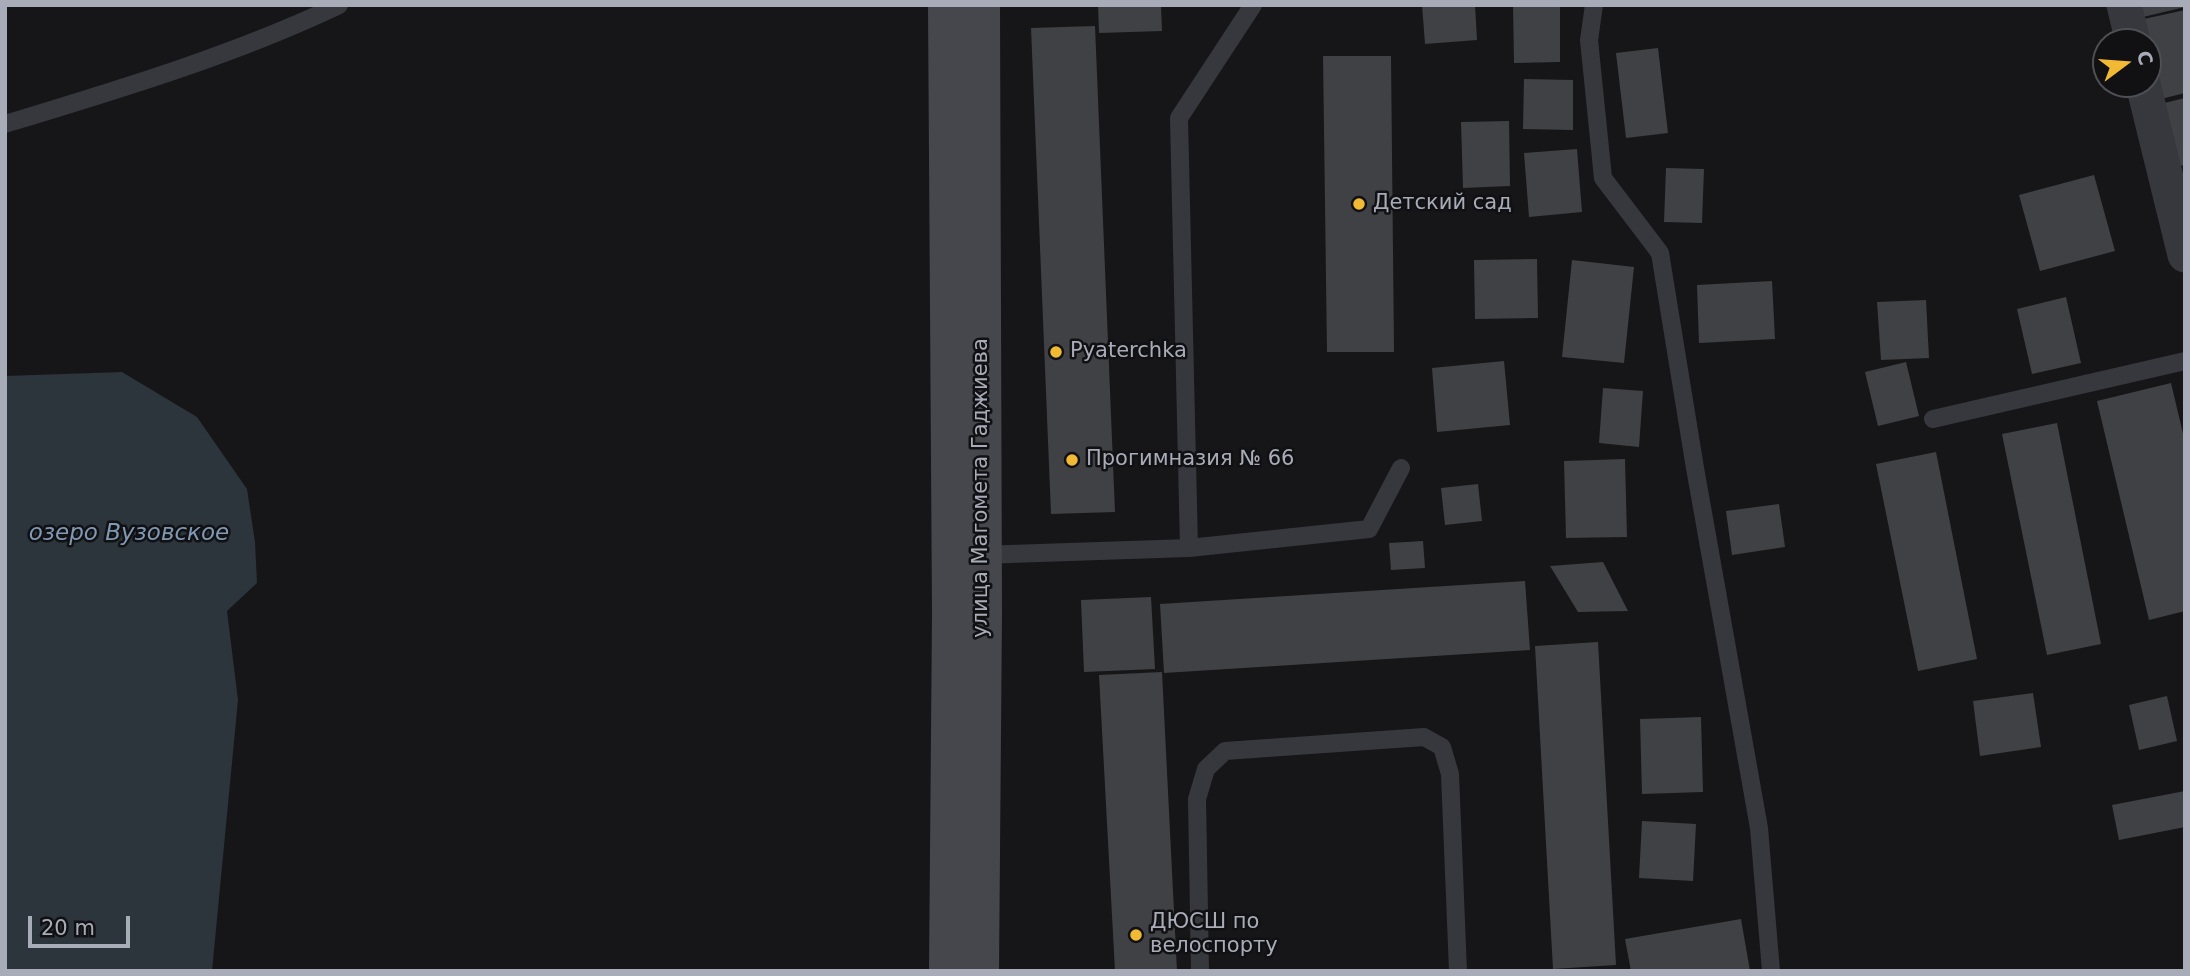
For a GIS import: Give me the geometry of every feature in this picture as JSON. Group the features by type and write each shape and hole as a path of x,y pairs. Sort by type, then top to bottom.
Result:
{"main road":[{"name":"улица Магомета Гаджиева","path":"947,5 979,971"},
{"name":"улица Магомета Гаджиева","path":"948,971 966,556 981,5"}],"street":[{"path":"2124,5 2130,28"},
{"path":"2146,98 2185,255"}],"lane":[{"path":"5,124 282,32 340,5"},
{"path":"1189,548 1179,118 1253,5"},
{"path":"1594,5 1589,40 1603,178 1660,253 1759,828 1771,971"},
{"path":"1933,419 2185,361"},
{"path":"966,556 1189,548 1369,529 1401,468"},
{"path":"1200,971 1197,799 1206,769 1225,751 1424,737 1442,747 1450,774 1458,971"}],"water":[{"name":"озеро Вузовское","path":"122,372 197,417 247,489 255,542 257,583 227,611 238,700 212,971 5,971 5,376"}],"building":[{"path":"1098,5 1161,5 1162,31 1099,33"},
{"path":"1422,5 1475,5 1477,40 1425,44"},
{"path":"1513,5 1560,5 1560,62 1514,63"},
{"path":"2141,5 2185,5 2185,7 2143,17"},
{"path":"2185,10 2185,93 2161,99 2162,28 2146,28 2144,19"},
{"path":"1095,26 1115,512 1051,514 1031,28"},
{"path":"1658,48 1668,133 1626,138 1616,53"},
{"name":"Детский сад","path":"1323,56 1391,56 1394,352 1327,352"},
{"path":"1524,79 1573,80 1573,130 1523,129"},
{"path":"2185,98 2185,165 2175,167 2160,104"},
{"path":"1509,121 1510,186 1463,188 1461,122"},
{"path":"1577,149 1582,212 1529,217 1524,153"},
{"path":"1666,168 1704,169 1702,223 1664,222"},
{"path":"2094,175 2115,251 2040,271 2019,195"},
{"path":"1537,259 1538,318 1475,319 1474,260"},
{"path":"1572,260 1634,267 1624,363 1562,357"},
{"path":"1772,281 1775,339 1699,343 1697,285"},
{"path":"2066,297 2081,363 2032,374 2017,309"},
{"path":"1926,300 1929,358 1881,360 1877,302"},
{"path":"1504,361 1510,425 1437,432 1432,368"},
{"path":"1906,362 1919,416 1878,426 1865,372"},
{"path":"2171,383 2185,442 2185,611 2149,620 2097,401"},
{"path":"1603,388 1643,391 1639,447 1599,443"},
{"path":"2057,423 2101,644 2047,655 2002,434"},
{"path":"1936,452 1977,659 1918,671 1876,464"},
{"path":"1625,459 1627,537 1566,538 1564,461"},
{"path":"1478,484 1482,521 1445,525 1441,488"},
{"path":"1779,504 1785,547 1732,555 1726,511"},
{"path":"1423,541 1425,568 1391,570 1389,543"},
{"path":"1603,562 1628,611 1578,612 1550,566"},
{"path":"1525,581 1530,650 1164,673 1160,604"},
{"path":"1151,597 1155,669 1084,672 1081,600"},
{"path":"1598,642 1616,965 1553,969 1535,646"},
{"path":"1162,672 1177,971 1115,971 1099,675"},
{"path":"2033,693 2041,747 1980,756 1973,701"},
{"path":"2167,696 2177,741 2139,750 2129,705"},
{"path":"1701,717 1703,792 1642,794 1640,719"},
{"path":"2185,791 2185,827 2119,840 2112,805"},
{"path":"1642,821 1696,824 1693,881 1639,878"},
{"path":"1741,919 1750,971 1631,971 1625,939"}],"place":[{"name":"Детский сад","path":"1359,204"},
{"name":"Pyaterchka","path":"1056,352"},
{"name":"Прогимназия № 66","path":"1072,460"},
{"name":"ДЮСШ по велоспорту","path":"1136,935"}]}
